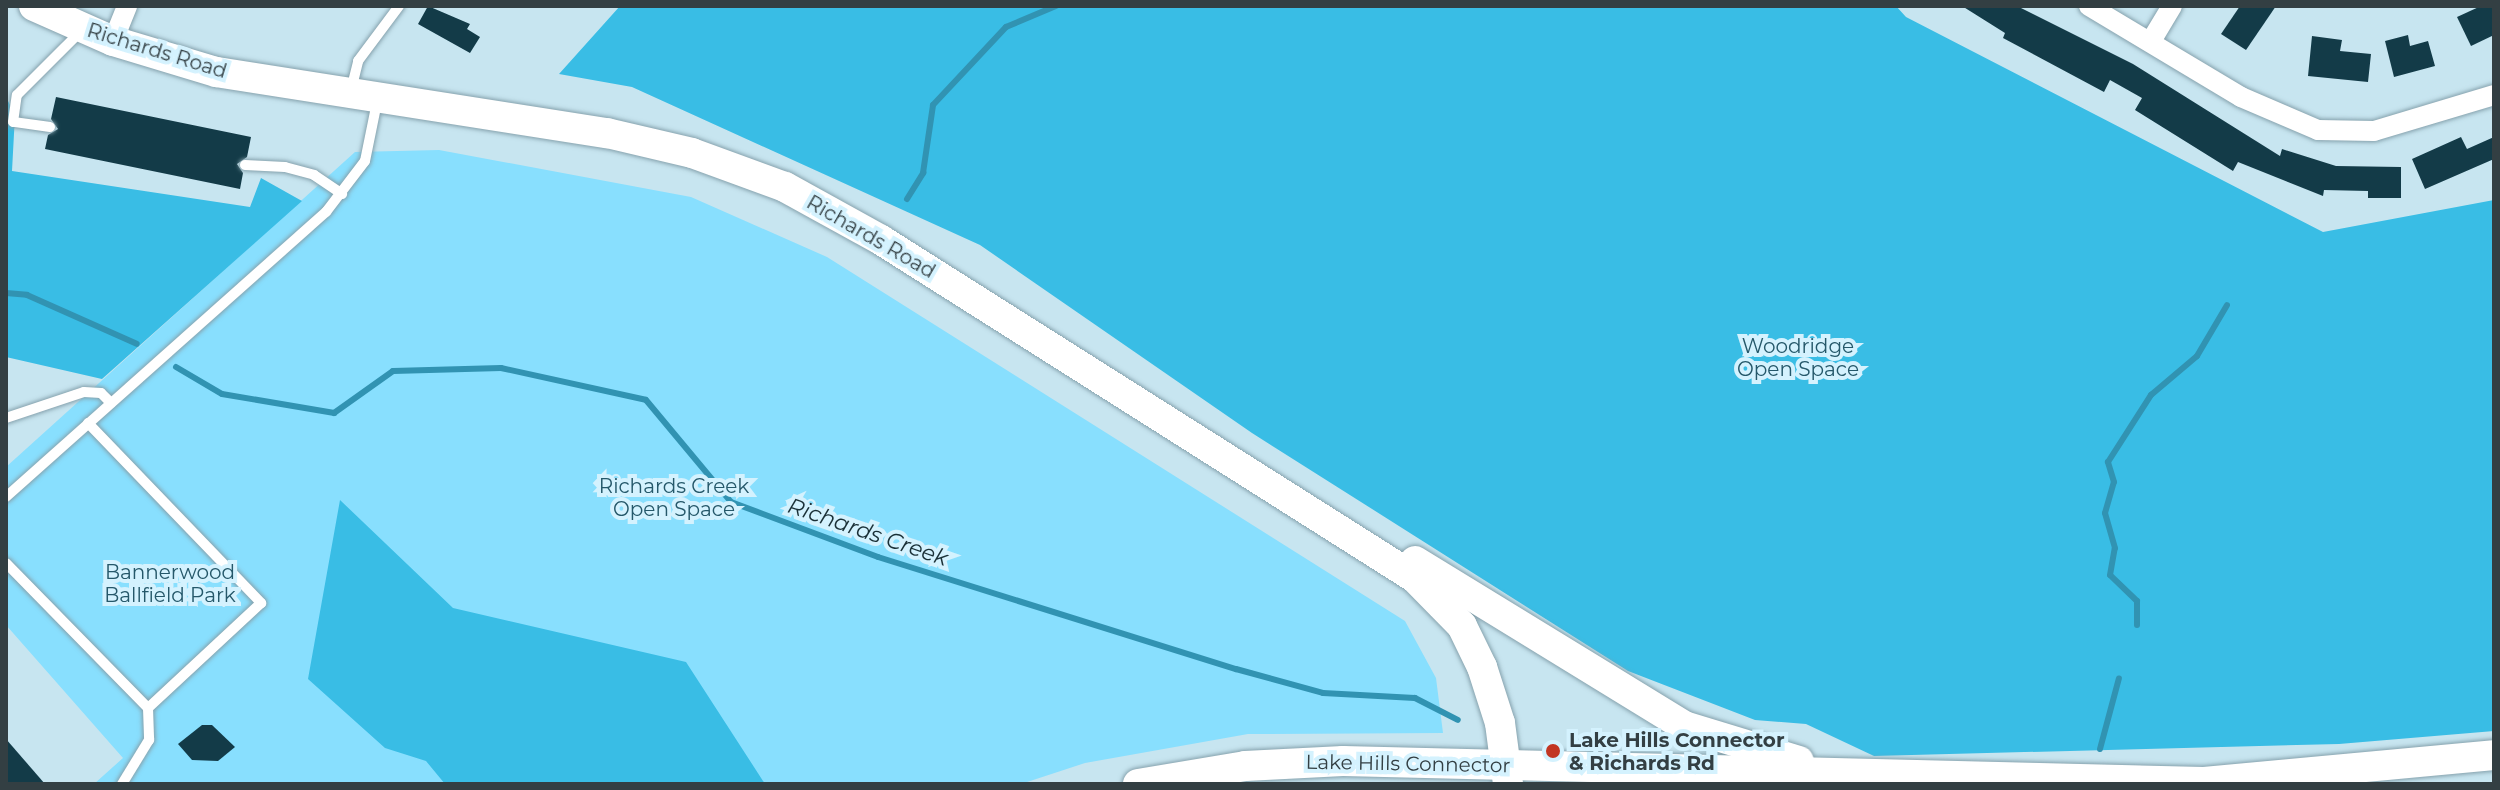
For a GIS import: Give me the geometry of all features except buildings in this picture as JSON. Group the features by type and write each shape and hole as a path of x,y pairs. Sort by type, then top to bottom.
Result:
{"main road":[{"name":"Richards Road","path":"34,6 113,41 216,72 648,142 785,187 881,240 1415,578 1462,626 1493,695 1507,774"},
{"path":"1295,500 1423,565 1684,726 1745,749 1863,776"},
{"name":"Lake Hills Connector","path":"1138,784 1288,763 1507,774 2204,782 2494,755"}],"street":[{"path":"113,41 127,6"},
{"path":"2089,6 2241,97 2318,130 2374,131 2474,104 2494,95"},
{"path":"2151,41 2172,6"}],"lane":[{"path":"6,497 342,194 365,161 364,95 358,61 399,6"},
{"path":"50,127 13,122 17,95 83,29"},
{"path":"245,165 285,167 314,175 342,194"},
{"path":"6,418 84,392 101,393 111,403"},
{"path":"88,423 261,603 148,708"},
{"path":"6,563 148,708 149,740 122,784"}],"green space":[{"name":"Woodridge Open Space","path":"620,6 1896,6 1906,17 2323,232 2494,200 2494,731 2339,744 1874,756 1806,724 1755,720 1628,671 1252,433 980,245 632,87 559,74"},
{"path":"6,97 15,115 12,171 250,207 261,178 302,201 102,379 6,357"},
{"name":"Richards Creek Open Space","path":"439,150 691,197 827,257 1405,621 1436,678 1443,733 1248,734 1085,763 1021,784 94,784 123,758 6,625 6,467 355,152"},
{"path":"340,500 453,608 686,662 765,784 445,784 426,761 385,748 308,679"}],"waterway":[{"path":"907,199 923,173 933,105 1006,27 1056,6"},
{"name":"Richards Creek","path":"6,293 27,295 137,344"},
{"path":"2137,625 2137,601 2110,575 2115,548 2105,513 2114,482 2108,462 2151,395 2197,356 2227,305"},
{"name":"Richards Creek","path":"176,367 222,394 334,413 393,371 501,368 646,400 731,502 878,557 1236,669 1323,693 1415,698 1458,720"},
{"path":"2100,749 2119,678"}],"place":[{"name":"Lake Hills Connector & Richards Rd","path":"1553,751"}],"park label":[{"name":"Bannerwood Ballfield Park","path":"170,584"}]}
